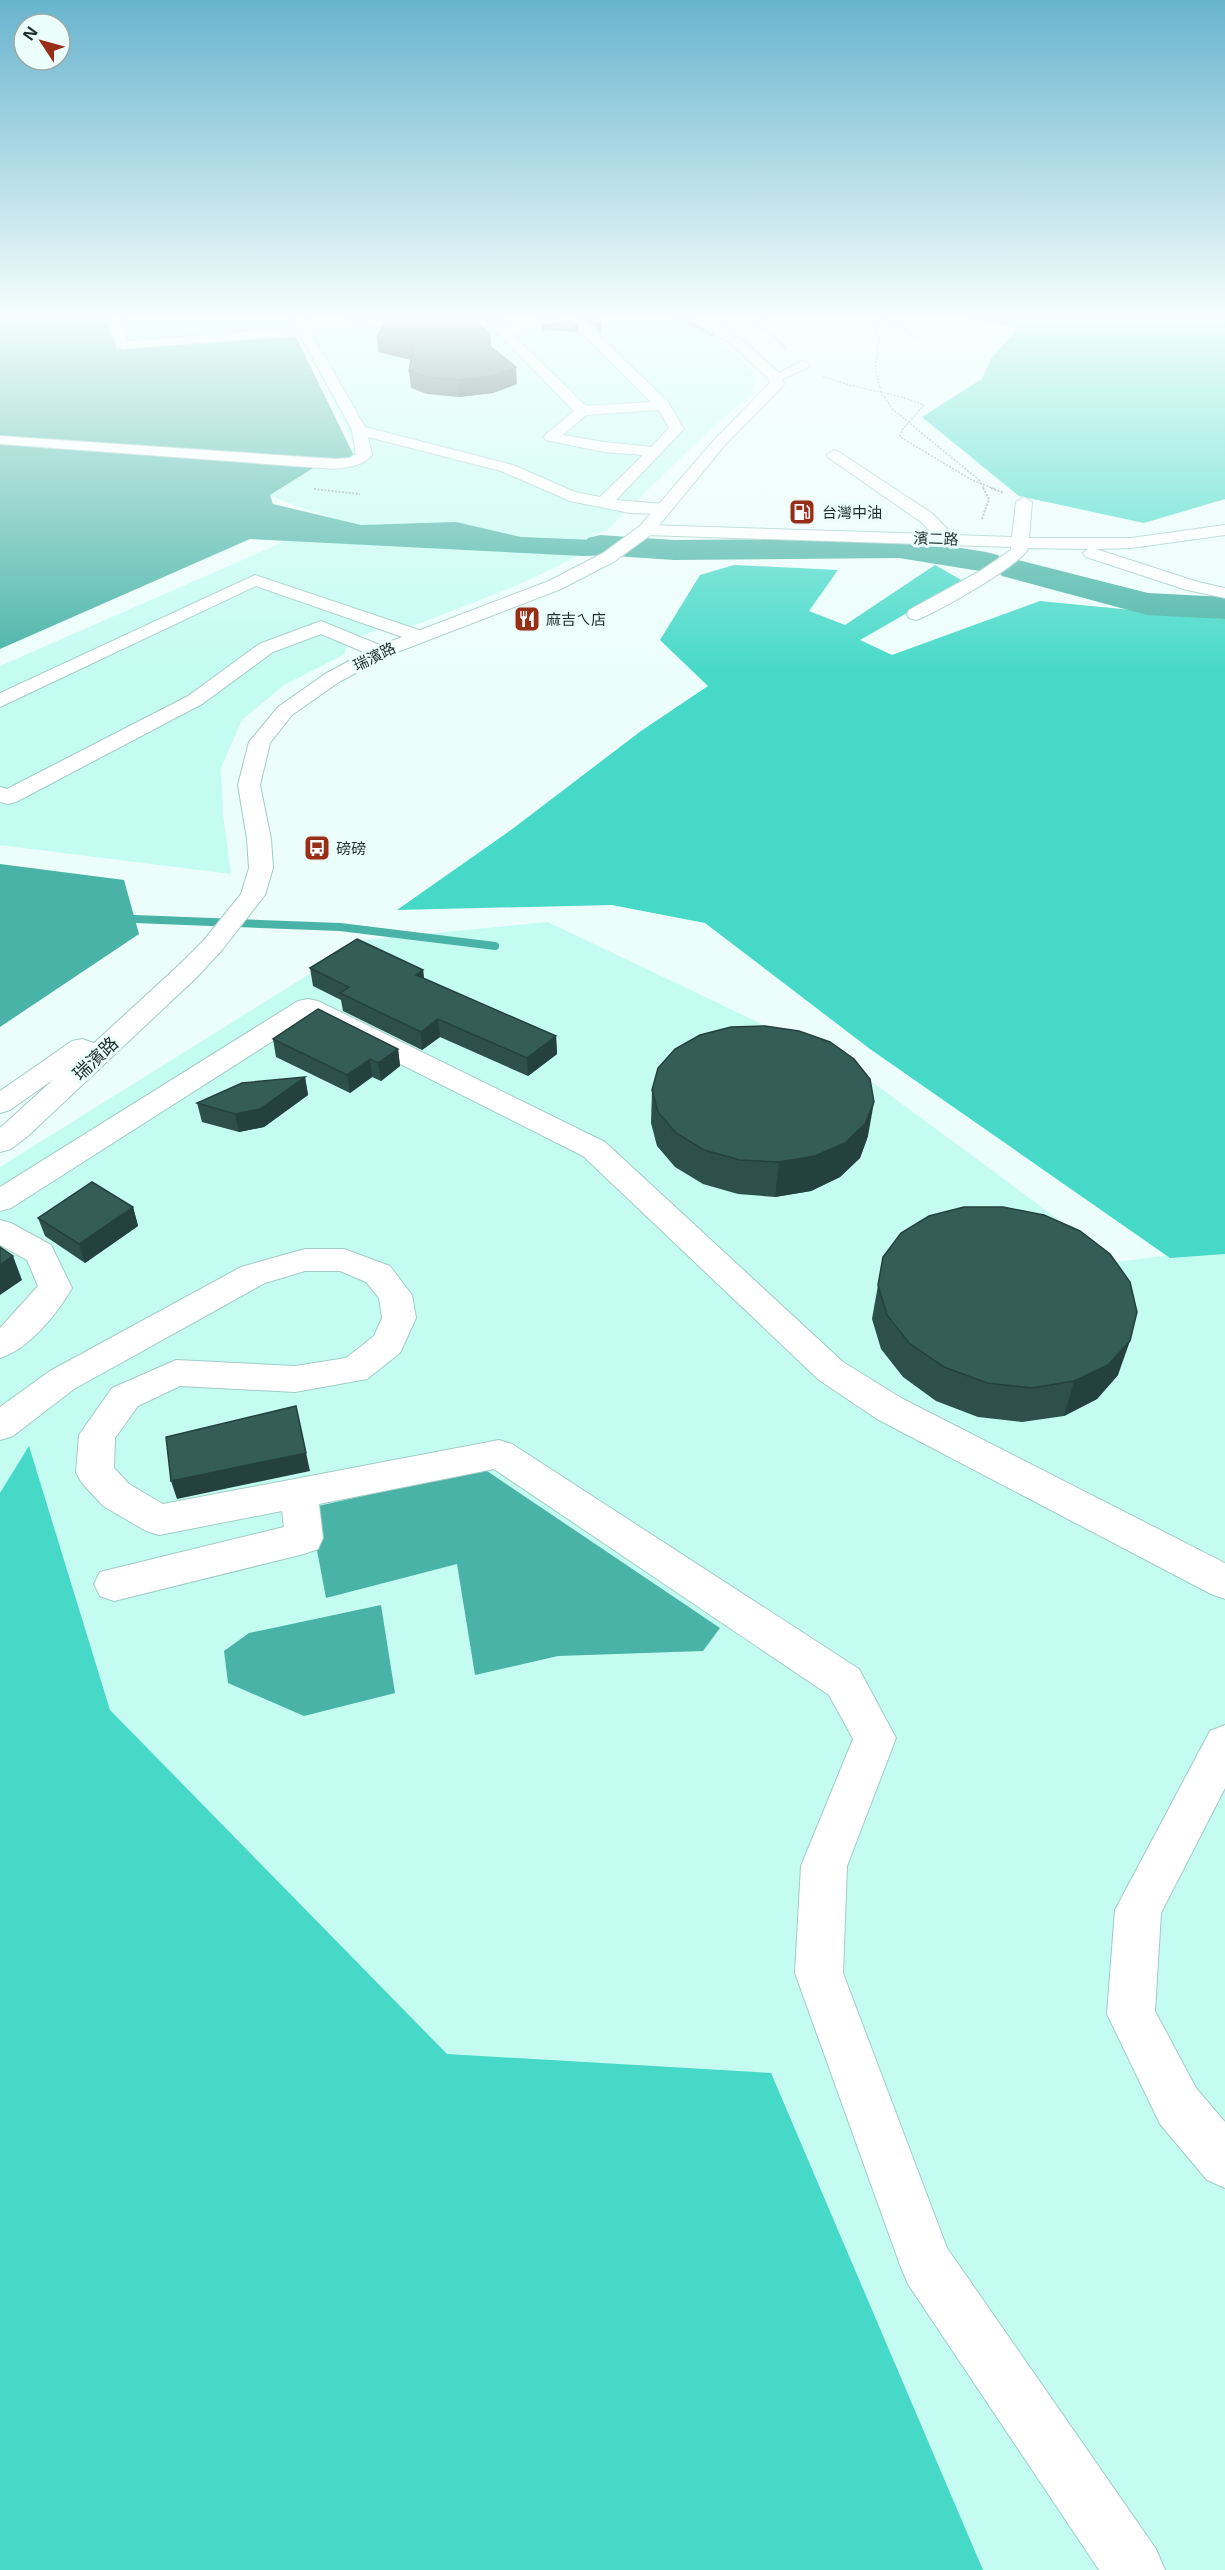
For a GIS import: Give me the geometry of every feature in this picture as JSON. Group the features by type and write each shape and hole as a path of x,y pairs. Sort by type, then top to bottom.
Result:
{"main road":[{"path":"0,440 335,464 360,460 364,455 360,434"},
{"path":"374,434 507,468 570,496 630,508 664,509"},
{"path":"555,434 551,437 604,447 654,452"},
{"path":"603,503 672,434"},
{"name":"瑞濱路","path":"0,1142 19,1128 188,971 213,945 253,895 261,868 259,839 249,785 260,742 285,711 332,678 380,652 555,585 609,557 640,535 728,434"},
{"path":"834,455 927,518 947,539"},
{"path":"916,614 986,575 1019,552 1024,502"},
{"name":"濱二路","path":"640,535 947,539 1068,544 1131,543 1225,531"},
{"path":"1160,540 1193,586"},
{"path":"1068,544 1193,586 1225,593"},
{"path":"0,701 255,580 417,636"},
{"path":"0,794 8,797 195,700 266,648 321,627 380,652"},
{"name":"瑞濱路","path":"0,1104 188,971"},
{"path":"0,1201 308,1006 594,1149 831,1371 890,1409 1225,1582"},
{"path":"0,1231 40,1253 55,1288 17,1333 0,1345"},
{"path":"0,1426 62,1380 253,1275 305,1260 344,1260 378,1274 395,1294 399,1318 388,1344 355,1370 295,1379 177,1373 125,1397 97,1434 95,1473 116,1495 159,1520 499,1454 844,1682 875,1738 824,1866 819,1973 927,2265 1135,2570"},
{"path":"114,1584 304,1538 299,1493"},
{"path":"1225,1745 1138,1910 1131,2014 1178,2106 1225,2162"}],"path":[{"path":"901,434 900,437 972,480 1024,502"},
{"path":"923,434 979,480 989,500"}],"shaded area":[{"path":"0,434 343,434 356,460 323,462 270,495 273,504 361,525 456,522 521,537 693,544 683,558 657,554 582,556 250,539 0,649"},
{"path":"348,434 705,434 605,532 594,534 580,555 516,586 413,626 389,625 347,642 345,654 284,685 242,720 221,768 223,814 231,874 0,845 0,666 274,546 331,518 267,495 321,462 348,460 354,446"},
{"path":"943,434 1225,434 1225,499 1144,523 1019,496"},
{"path":"734,565 838,570 809,611 845,625 935,565 963,581 860,640 892,655 1040,601 1225,619 1225,1254 1170,1258 870,1049 705,923 612,905 397,910 511,830 641,731 708,686 660,640 700,575"},
{"path":"0,864 124,880 139,934 0,1027"},
{"path":"548,922 852,1067 1116,1262 1225,1248 1225,2570 898,2570 0,1593 0,1167 364,940"},
{"path":"29,1446 110,1710 447,2054 771,2073 983,2570 0,2570 0,1493"},
{"path":"484,1469 720,1628 703,1651 558,1656 475,1675 457,1564 326,1598 309,1508"},
{"path":"381,1605 395,1693 304,1716 228,1683 224,1651 249,1633"}],"building":[{"path":"357,939 423,970 416,975 556,1036 527,1058 438,1019 421,1032 340,993 349,987 310,968"},
{"path":"318,1009 398,1049 378,1063 370,1059 347,1075 273,1039"},
{"path":"765,1026 799,1031 830,1042 854,1059 870,1079 874,1102 865,1124 845,1143 815,1156 779,1162 740,1160 704,1150 676,1133 658,1112 652,1090 658,1068 675,1049 700,1035 731,1027"},
{"path":"305,1077 260,1109 235,1114 197,1103 242,1083"},
{"path":"92,1182 133,1207 79,1244 38,1218"},
{"path":"964,1207 1003,1207 1044,1215 1080,1231 1110,1254 1130,1282 1137,1312 1130,1341 1108,1365 1074,1381 1032,1388 987,1383 944,1367 909,1343 887,1315 878,1285 883,1257 901,1233 929,1216"},
{"path":"0,1247 13,1256 0,1265"},
{"path":"296,1406 306,1453 171,1481 166,1437"}],"waterway":[{"path":"600,545 674,550 899,548 986,562"},
{"path":"1014,569 1147,604 1225,608"},
{"path":"135,919 340,927 495,946"}],"place":[{"name":"台灣中油","path":"802,512"},
{"name":"麻吉ㄟ店","path":"527,619"},
{"name":"磅磅","path":"317,848"}]}
